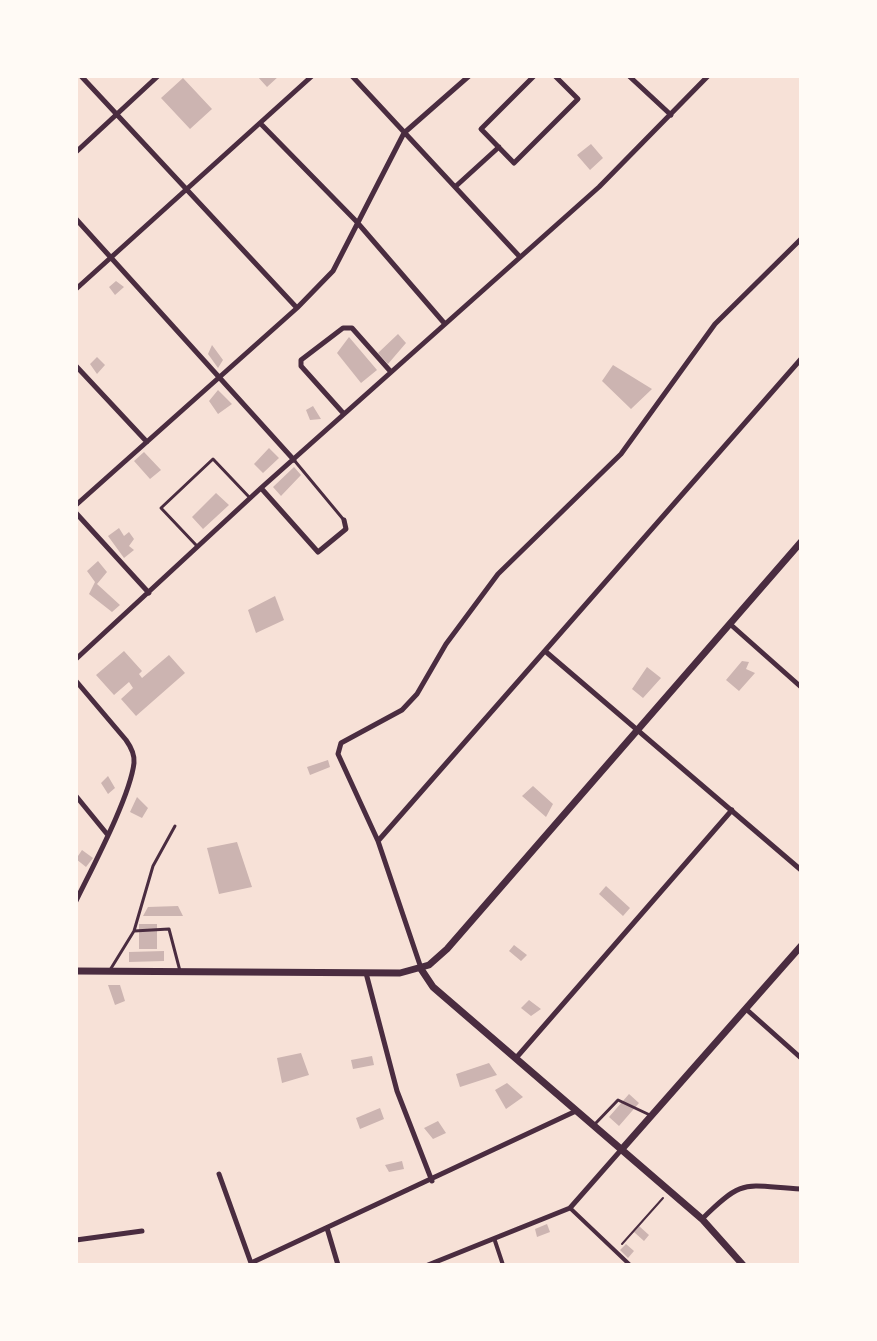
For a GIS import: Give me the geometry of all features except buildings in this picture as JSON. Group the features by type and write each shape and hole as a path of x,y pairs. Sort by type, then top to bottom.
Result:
{"main road":[{"path":"76,971 365,972 421,969 447,949 801,542"},
{"path":"622,1149 801,946"},
{"path":"421,969 433,987 702,1219 743,1265"}],"street":[{"path":"81,76 297,308"},
{"path":"76,152 158,76"},
{"path":"76,289 312,76"},
{"path":"352,76 520,257"},
{"path":"76,505 297,308 333,271 356,221 404,133 469,76"},
{"path":"534,76 481,129 514,163 578,99 555,76"},
{"path":"629,76 671,115"},
{"path":"76,659 261,488 599,187 708,76"},
{"path":"260,123 356,221 445,324"},
{"path":"455,187 499,147"},
{"path":"76,219 294,460"},
{"path":"421,969 378,841 338,754 341,743 402,710 417,694 446,644 498,574 621,454 715,324 801,239"},
{"path":"344,414 301,366 301,360 343,328 352,328 391,372"},
{"path":"378,841 800,361"},
{"path":"76,366 147,442"},
{"path":"261,488 318,552 346,529 344,520"},
{"path":"76,513 149,593"},
{"path":"729,624 801,687"},
{"path":"545,651 801,870"},
{"path":"76,681 126,740 134,756 132,772 76,901"},
{"path":"76,796 107,834"},
{"path":"516,1058 732,810"},
{"path":"365,972 397,1091 432,1181"},
{"path":"746,1009 801,1058"},
{"path":"219,1174 251,1264 577,1110"},
{"path":"428,1265 495,1241 570,1208 622,1149"},
{"path":"702,1219 729,1192 743,1186 801,1189"},
{"path":"570,1208 630,1265"},
{"path":"327,1228 338,1265"},
{"path":"76,1240 142,1231"},
{"path":"495,1241 503,1265"}],"lane":[{"path":"197,547 161,508 213,459 250,498"},
{"path":"294,460 344,520"},
{"path":"108,973 134,931 153,866 175,826"},
{"path":"134,931 169,929 181,973"},
{"path":"594,1125 618,1100 652,1116"}],"path":[{"path":"616,1251 669,1191"}]}
